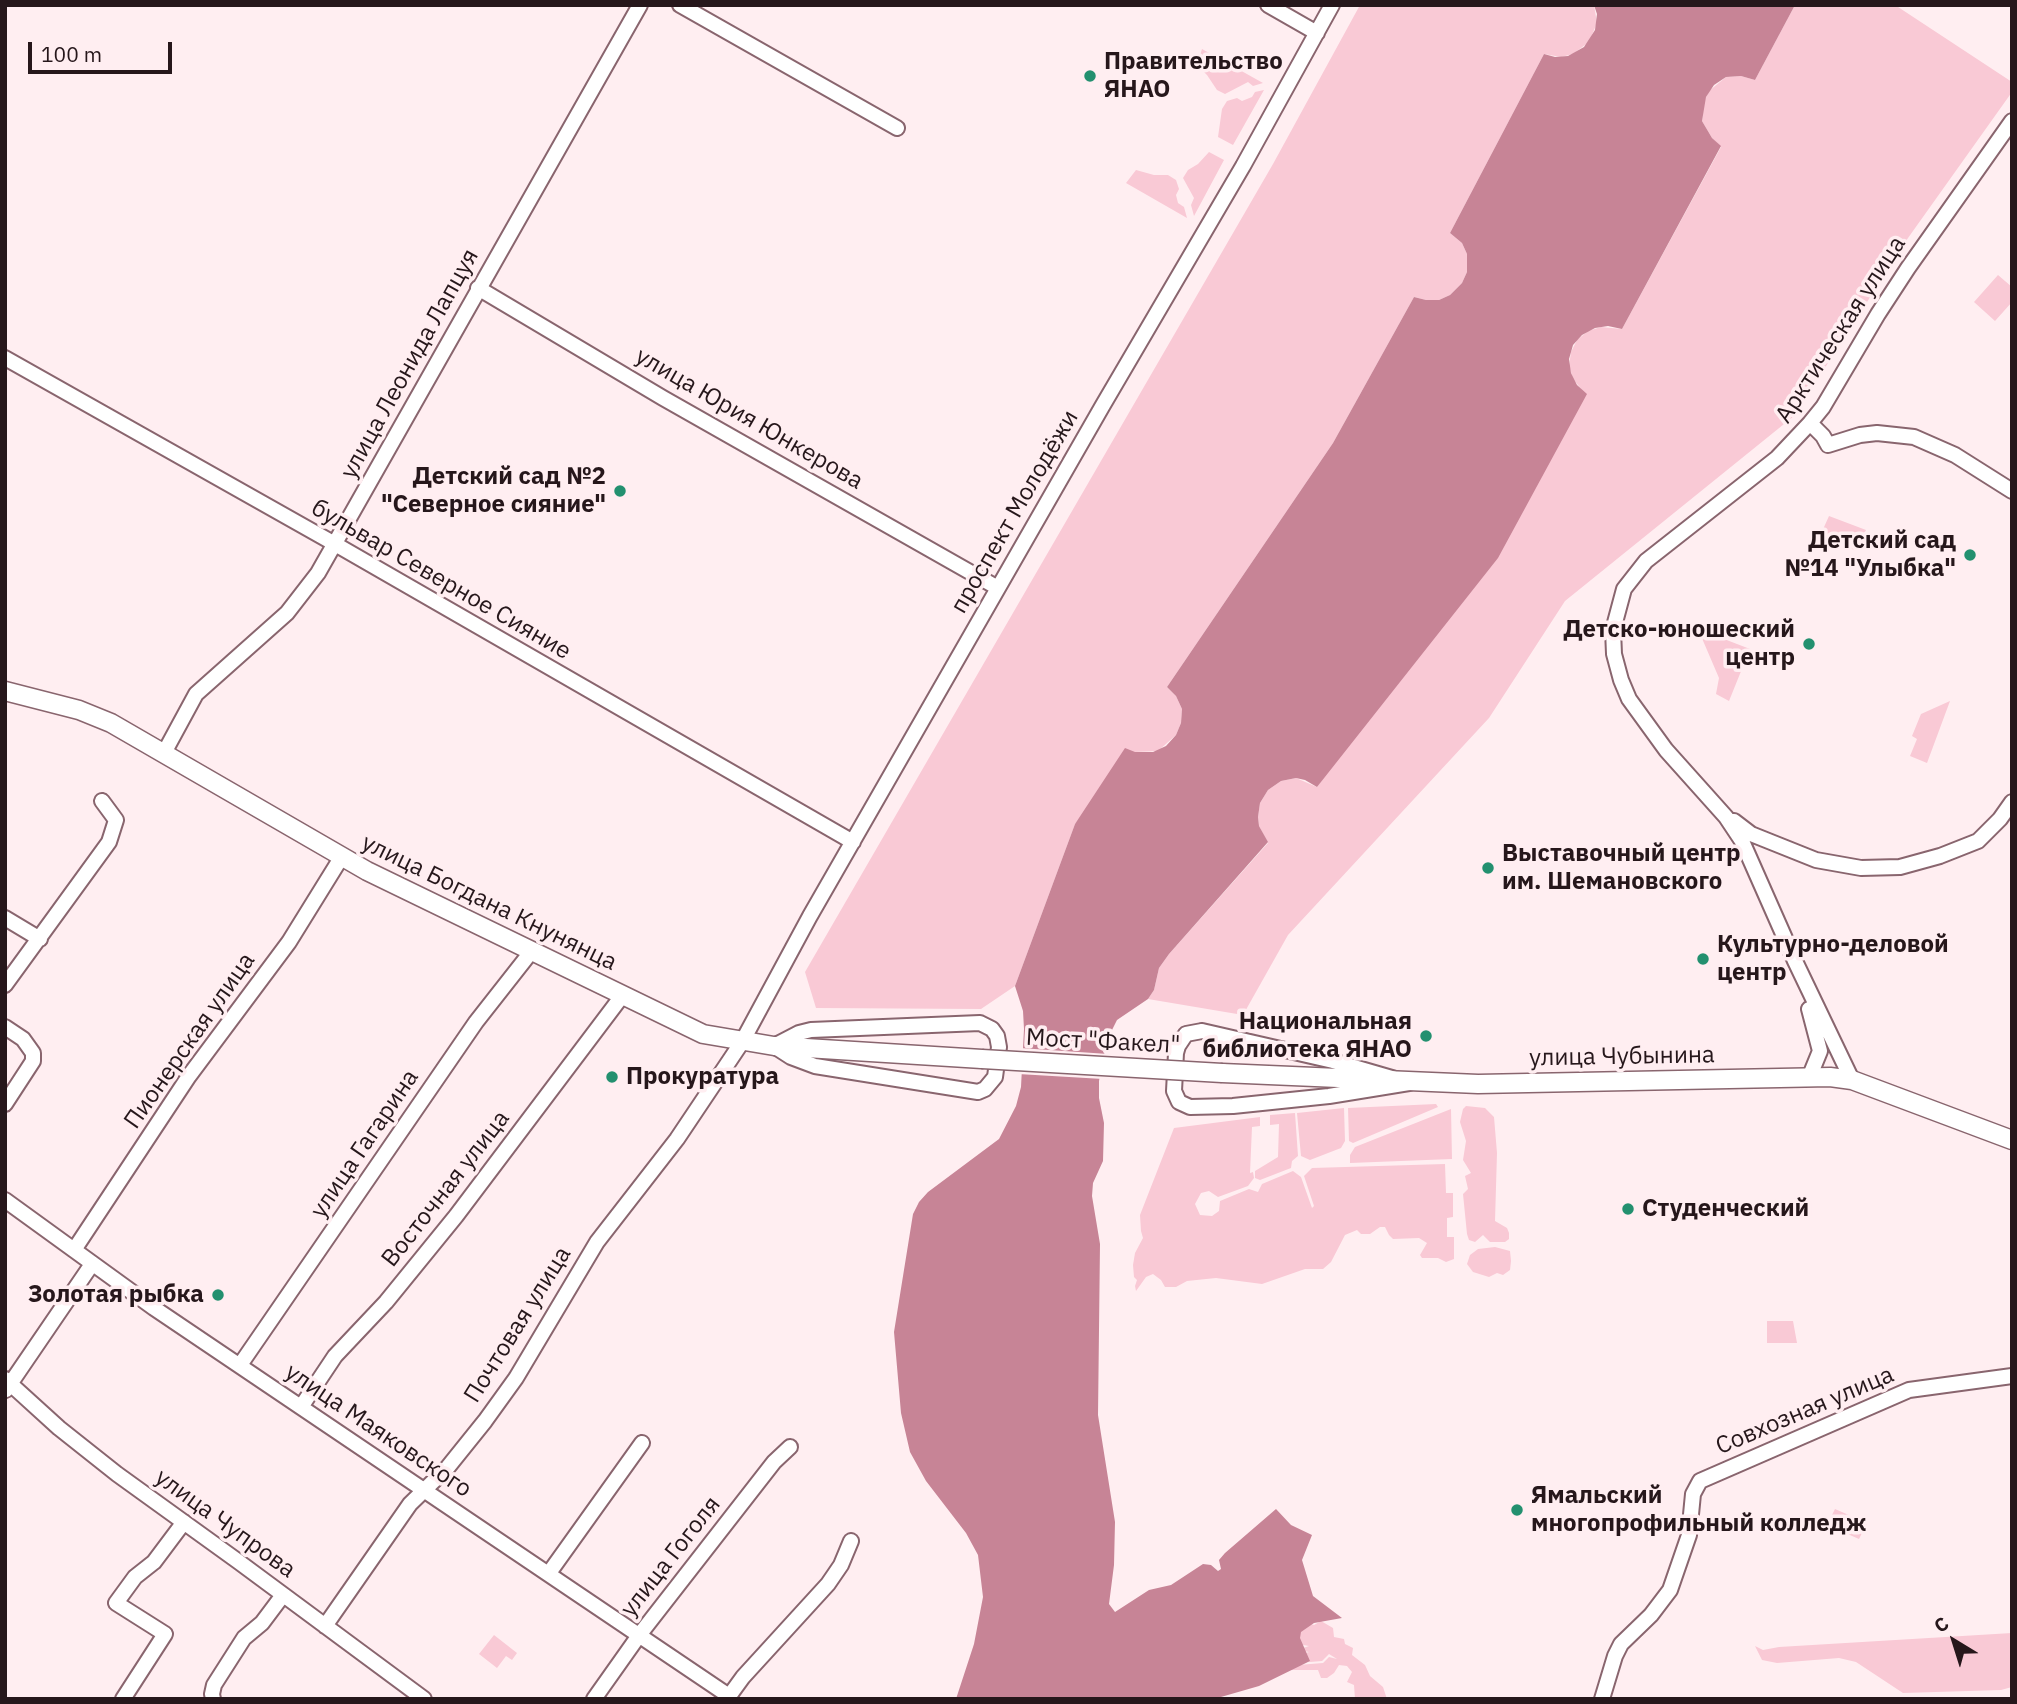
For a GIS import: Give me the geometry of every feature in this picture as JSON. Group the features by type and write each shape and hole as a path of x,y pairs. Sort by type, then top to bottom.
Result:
{"main road":[{"name":"улица Богдана Кнунянца","path":"5,691 95,716 132,734 341,858 696,1031 741,1042 774,1046 982,1059"},
{"name":"Мост \"Факел\"","path":"982,1059 1222,1073"},
{"name":"улица Чубынина","path":"1222,1073 1478,1084 1830,1077 1852,1080 2012,1140"}],"street":[{"name":"улица Леонида Лапцуя","path":"164,753 196,694 287,613 304,593 335,544 640,5"},
{"path":"680,5 897,128"},
{"path":"1268,5 1317,33"},
{"name":"проспект Молодёжи","path":"741,1042 998,588 1243,166 1332,5"},
{"name":"Арктическая улица","path":"1852,1080 1795,961 1746,848 1731,824 1666,750 1629,699 1614,654 1613,630 1625,589 1646,561 1777,458 1811,424 1900,280 2012,121"},
{"name":"улица Юрия Юнкерова","path":"478,288 663,398 998,588"},
{"name":"бульвар Северное Сияние","path":"5,359 335,544 853,842"},
{"path":"1811,424 1828,445 1860,435 1877,433 1914,437 1955,455 2012,491"},
{"path":"5,985 109,842 116,820 102,801"},
{"path":"1716,805 1751,834 1816,860 1861,868 1900,867 1940,856 1978,841 2000,819 2012,802"},
{"name":"Пионерская улица","path":"74,1251 189,1076 289,942 341,858"},
{"path":"5,918 40,939"},
{"name":"улица Гагарина","path":"240,1364 476,1022 531,952"},
{"name":"Арктическая улица","path":"1795,961 1819,1044 1817,1062 1809,1078"},
{"name":"Восточная улица","path":"301,1407 335,1356 386,1302 456,1216 622,996"},
{"path":"980,1023 992,1029 997,1036 999,1047 995,1077 985,1089 971,1093 815,1066 791,1057 774,1046 811,1030 980,1023"},
{"path":"5,1027 23,1039 33,1053 33,1061 5,1104"},
{"path":"1202,1031 1333,1061 1409,1083 1329,1096 1196,1108 1179,1102 1174,1091 1178,1046 1186,1034 1202,1031"},
{"name":"Почтовая улица","path":"325,1626 410,1504 454,1461 492,1412 534,1348 597,1242 677,1139 741,1042"},
{"name":"улица Маяковского","path":"5,1200 92,1264 640,1634 728,1697"},
{"path":"7,1385 92,1264"},
{"name":"Совхозная улица","path":"1602,1699 1621,1644 1651,1615 1670,1590 1689,1535 1693,1494 1700,1481 1909,1390 2012,1376"},
{"name":"улица Чупрова","path":"7,1385 117,1474 424,1699"},
{"path":"548,1573 642,1443"},
{"name":"улица Гоголя","path":"594,1699 640,1634 774,1462 790,1447"},
{"path":"124,1699 165,1634 116,1603 135,1577 154,1562 184,1522"},
{"path":"728,1697 828,1584 841,1565 851,1541"},
{"path":"214,1699 214,1685 244,1638 262,1623 283,1595"}],"shaded area":[{"path":"1360,5 1594,5 1597,23 1589,42 1573,54 1561,57 1544,54 1450,233 1462,243 1467,254 1467,272 1462,283 1450,295 1439,300 1414,297 1333,443 1167,687 1176,696 1182,709 1181,723 1176,735 1158,751 1135,752 1075,824 1015,986 981,1009 816,1008 805,972 1273,164"},
{"path":"1594,5 1795,5 1755,80 1741,76 1726,77 1714,85 1706,97 1702,121 1712,138 1721,146 1622,329 1608,326 1595,328 1582,335 1573,345 1569,359 1571,373 1577,385 1587,394 1498,558 1317,787 1296,778 1281,781 1268,790 1260,803 1258,817 1259,826 1268,842 1169,954 1159,968 1154,990 1148,999 1117,1020 1107,1040 1099,1081 1104,1123 1103,1161 1093,1183 1092,1196 1100,1244 1098,1415 1115,1522 1114,1565 1109,1604 1115,1612 1149,1590 1171,1585 1203,1564 1211,1565 1218,1571 1221,1569 1219,1560 1225,1553 1276,1509 1291,1525 1312,1535 1302,1560 1313,1596 1342,1618 1314,1623 1301,1632 1300,1638 1310,1661 1259,1686 1214,1699 956,1699 974,1644 983,1597 978,1555 966,1533 926,1481 910,1452 901,1413 894,1332 913,1214 928,1192 999,1139 1016,1106 1021,1087 1024,1029 1023,1011 1015,986 1075,824 1125,748 1135,752 1153,752 1166,746 1176,735 1181,723 1182,709 1176,696 1167,687 1333,443 1414,297 1439,300 1450,295 1462,283 1467,272 1467,254 1462,243 1450,233 1544,54 1568,56 1584,47 1595,30 1597,14"},
{"path":"1795,5 1895,5 2012,82 2012,92 1908,238 1794,416 1565,601 1489,718 1288,935 1243,1015 1148,999 1154,990 1159,968 1169,954 1268,843 1259,826 1258,817 1260,803 1268,790 1281,781 1296,778 1317,787 1582,390 1573,379 1569,366 1571,352 1577,340 1588,331 1601,327 1622,329 1721,147 1702,121 1704,101 1709,91 1726,77 1741,76 1755,80"},
{"path":"1202,49 1263,83 1253,86 1248,82 1225,94 1217,90 1197,65"},
{"path":"1264,90 1233,145 1218,137 1222,109 1227,101 1237,98 1242,101 1252,97 1255,92"},
{"path":"1209,152 1224,160 1194,216 1191,205 1194,198 1183,178 1188,170"},
{"path":"1136,170 1154,175 1168,175 1176,180 1179,189 1176,195 1178,203 1184,207 1187,218 1126,183"},
{"path":"1998,275 2012,287 2012,302 1995,321 1974,302"},
{"path":"1829,516 1866,530 1857,551 1820,536"},
{"path":"1698,629 1750,649 1729,701 1716,694 1719,678"},
{"path":"1950,701 1927,763 1910,756 1917,739 1912,736 1921,714"},
{"path":"1436,1104 1438,1107 1353,1143 1349,1141 1348,1108"},
{"path":"1466,1106 1485,1108 1494,1117 1497,1153 1495,1221 1507,1228 1509,1239 1505,1242 1490,1242 1483,1235 1475,1242 1469,1240 1467,1234 1463,1194 1468,1189 1465,1176 1471,1173 1463,1160 1466,1141 1460,1122"},
{"path":"1344,1108 1345,1141 1341,1148 1310,1160 1301,1156 1297,1113"},
{"path":"1451,1109 1452,1159 1350,1163 1350,1155 1355,1147"},
{"path":"1295,1113 1298,1156 1292,1161 1291,1168 1260,1180 1255,1178 1255,1171 1278,1157 1279,1124 1270,1125 1270,1115"},
{"path":"1260,1117 1260,1126 1252,1127 1250,1173 1253,1172 1254,1178 1248,1186 1218,1197 1209,1191 1201,1193 1195,1204 1200,1215 1212,1216 1219,1211 1220,1201 1249,1189 1258,1192 1262,1184 1293,1171 1301,1177 1312,1208 1314,1206 1304,1176 1312,1168 1445,1164 1446,1193 1453,1193 1453,1217 1447,1218 1447,1237 1454,1237 1454,1259 1446,1262 1438,1258 1422,1258 1420,1255 1427,1243 1419,1238 1393,1239 1385,1227 1380,1227 1370,1234 1361,1234 1357,1230 1345,1235 1331,1262 1323,1269 1305,1269 1262,1284 1216,1278 1187,1281 1176,1287 1165,1287 1153,1274 1146,1277 1136,1291 1137,1280 1134,1277 1133,1265 1135,1253 1143,1238 1140,1215 1174,1128"},
{"path":"1495,1247 1510,1251 1510,1270 1503,1275 1497,1273 1489,1277 1473,1272 1467,1264 1470,1255 1478,1249"},
{"path":"1767,1321 1793,1321 1797,1343 1767,1343"},
{"path":"1835,1509 1867,1523 1859,1539 1827,1525"},
{"path":"1321,1621 1333,1628 1334,1637 1344,1639 1345,1644 1353,1648 1352,1655 1365,1665 1370,1676 1383,1687 1387,1699 1355,1699 1354,1685 1347,1682 1352,1672 1347,1666 1339,1665 1327,1678 1321,1678 1318,1670 1290,1670 1298,1665 1323,1663 1329,1657 1337,1659 1329,1654 1322,1661 1310,1662 1295,1656 1309,1652 1297,1650 1309,1646 1298,1644 1297,1633"},
{"path":"2012,1633 2012,1687 2001,1690 1903,1693 1856,1662 1839,1658 1777,1663 1762,1660 1755,1646 1763,1650"},
{"path":"494,1635 517,1653 512,1660 506,1656 497,1668 479,1654"}],"pier":[{"path":"1020,1048 1108,1054 1103,1079 1018,1074"}],"place":[{"name":"Правительство ЯНАО","path":"1090,76"},
{"name":"Детский сад №2 \"Северное сияние\"","path":"620,491"},
{"name":"Детский сад №14 \"Улыбка\"","path":"1970,555"},
{"name":"Детско-юношеский центр","path":"1809,644"},
{"name":"Выставочный центр им. Шемановского","path":"1488,868"},
{"name":"Культурно-деловой центр","path":"1703,959"},
{"name":"Национальная библиотека ЯНАО","path":"1426,1036"},
{"name":"Прокуратура","path":"612,1077"},
{"name":"Студенческий","path":"1628,1209"},
{"name":"Золотая рыбка","path":"218,1295"},
{"name":"Ямальский многопрофильный колледж","path":"1517,1510"}]}
